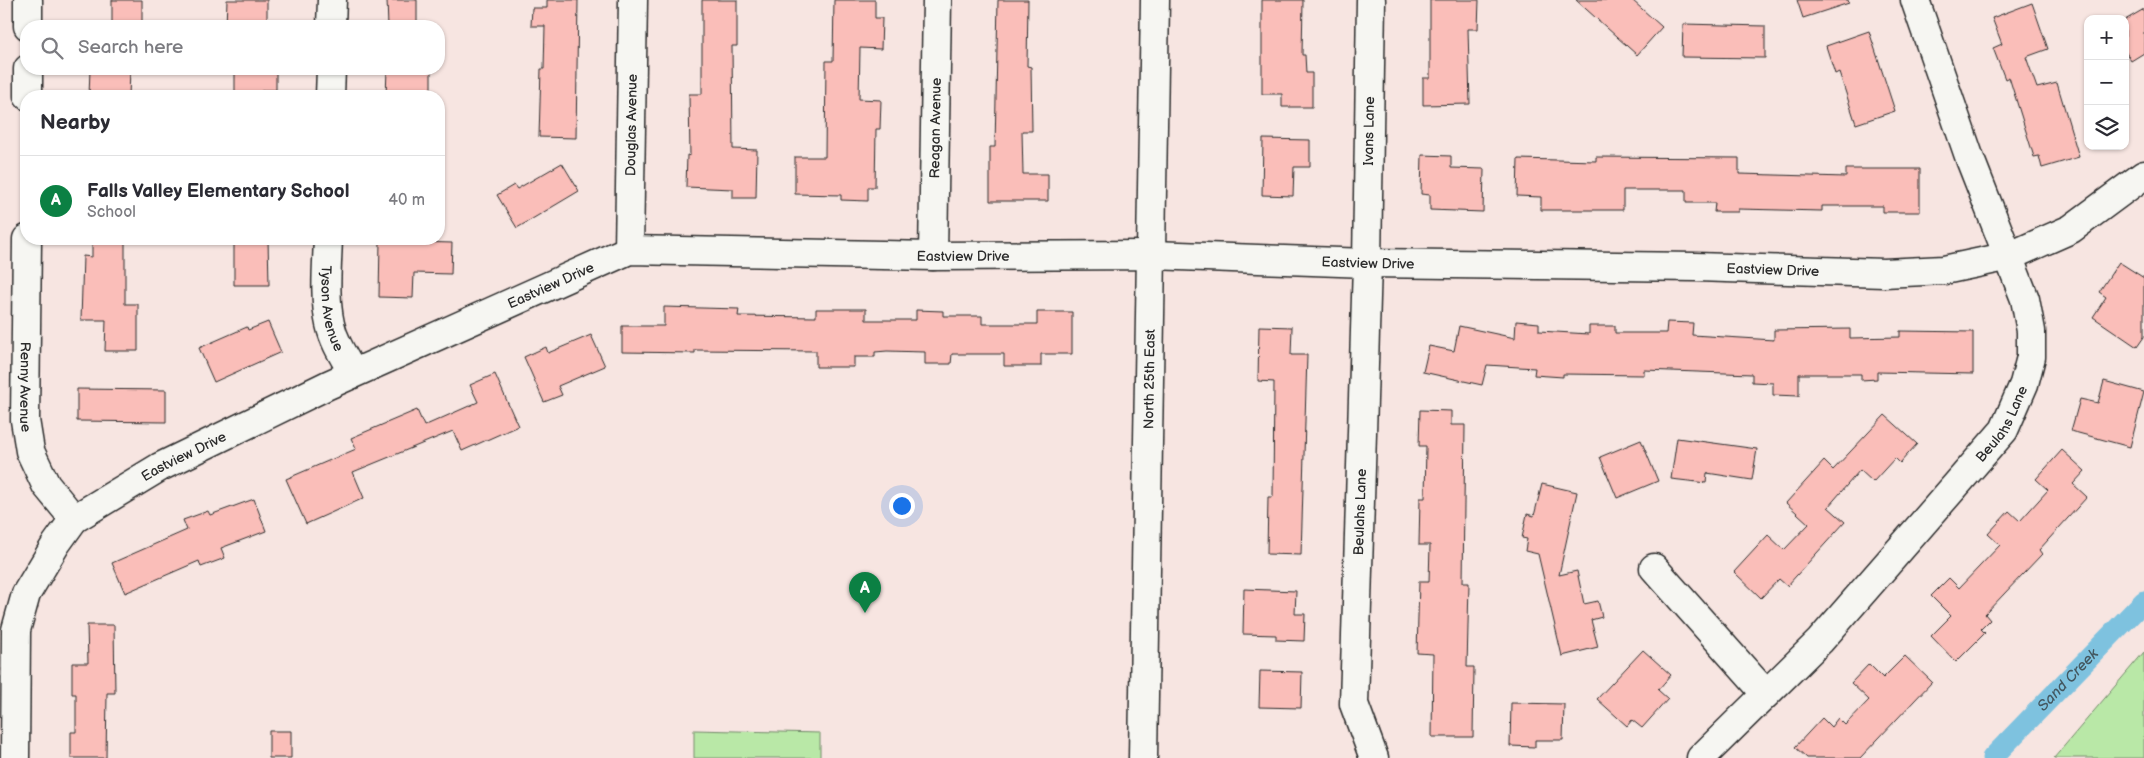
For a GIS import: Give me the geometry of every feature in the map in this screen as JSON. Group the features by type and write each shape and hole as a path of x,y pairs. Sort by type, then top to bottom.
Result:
{"street":[{"path":"28,0 28,20"},
{"path":"331,20 332,0"},
{"name":"Douglas Avenue","path":"629,250 633,0"},
{"name":"Reagan Avenue","path":"933,256 937,0"},
{"name":"North 25th East","path":"1143,758 1156,0"},
{"name":"Ivans Lane","path":"1367,263 1371,0"},
{"name":"Beulahs Lane","path":"1700,758 1820,640 2004,430 2024,384 2031,357 2031,331 2025,299 2010,256 1970,159 1915,0"},
{"path":"28,75 28,90"},
{"path":"330,90 331,75"},
{"name":"Eastview Drive","path":"14,758 16,630 26,594 56,544 74,519 160,467 353,373 629,250 933,256 1153,255 1367,263 1696,267 1884,273 1944,270 2010,256 2071,230 2144,175"},
{"name":"Renny Avenue","path":"27,245 25,420 30,451 46,486 74,519"},
{"name":"Tyson Avenue","path":"328,245 327,300 330,324 336,344 353,373"},
{"name":"Beulahs Lane","path":"1367,263 1354,704 1374,758"},
{"path":"1654,568 1766,694"}],"green space":[{"path":"2144,652 2144,758 2054,758"},
{"path":"694,730 820,733 820,758 694,758"}],"building":[{"path":"112,0 142,0 142,20 112,20"},
{"path":"227,0 267,0 267,20 226,20"},
{"path":"387,0 417,0 417,20 388,20"},
{"path":"547,0 578,0 576,138 539,137 541,69 544,69 545,26 531,26 532,8 547,8"},
{"path":"702,0 737,0 737,46 732,46 733,149 757,150 756,198 733,198 733,189 686,187 687,155 690,156 689,94 702,94"},
{"path":"834,0 875,0 875,18 882,18 881,49 860,48 859,99 881,100 880,129 876,129 875,187 868,187 868,201 841,200 841,195 795,194 795,157 825,157 826,61 833,61"},
{"path":"998,0 1028,0 1027,66 1031,67 1032,131 1022,131 1023,174 1048,174 1048,201 990,201 990,147 995,147"},
{"path":"1262,0 1303,0 1302,55 1305,55 1306,73 1312,73 1312,107 1282,107 1282,94 1262,94"},
{"path":"1430,0 1479,0 1478,29 1468,29 1470,104 1423,105 1423,78 1430,78"},
{"path":"1576,0 1632,0 1662,27 1637,55"},
{"path":"1797,0 1848,0 1849,3 1803,18"},
{"path":"2032,3 2048,49 2026,57 2037,88 2057,83 2079,157 2042,168 2039,156 2034,157 2009,77 2005,79 1993,48 2002,44 1992,18"},
{"path":"2144,9 2144,53 2131,61 2129,58 2129,18"},
{"path":"1683,24 1765,26 1765,58 1682,57"},
{"path":"1869,31 1895,111 1856,124 1839,72 1835,74 1826,46"},
{"path":"90,75 130,75 129,90 89,90"},
{"path":"235,75 276,75 276,90 235,90"},
{"path":"387,75 431,75 431,90 386,90"},
{"path":"1263,139 1310,140 1310,167 1294,167 1293,196 1262,195"},
{"path":"1422,155 1451,156 1451,168 1484,169 1483,212 1430,210 1430,195 1421,194"},
{"path":"1596,157 1739,158 1739,174 1846,177 1846,169 1920,169 1920,212 1883,212 1883,206 1822,206 1822,211 1738,209 1738,212 1714,212 1715,203 1686,203 1686,190 1623,190 1623,210 1541,210 1541,197 1517,196 1518,159 1596,161"},
{"path":"562,163 579,191 517,228 497,195 514,185 517,189"},
{"path":"445,243 452,243 451,274 414,273 413,298 379,297 380,245 445,245"},
{"path":"92,245 125,245 125,304 138,304 138,351 105,351 106,320 81,320 83,256 92,257"},
{"path":"234,245 268,245 269,285 234,285"},
{"path":"2119,262 2144,278 2144,337 2137,347 2093,317 2106,297 2099,292"},
{"path":"664,307 739,309 738,316 816,317 816,309 866,309 866,320 916,320 916,310 943,311 943,316 982,316 982,324 1037,324 1037,312 1072,312 1072,354 1041,354 1041,366 1004,366 1004,354 952,354 951,364 925,364 925,352 887,351 875,352 875,357 854,357 854,367 816,367 816,351 695,350 695,353 622,352 622,326 664,326"},
{"path":"1516,321 1539,323 1539,331 1589,334 1589,326 1615,326 1615,333 1666,333 1667,322 1693,323 1692,335 1774,340 1774,330 1850,329 1850,338 1900,337 1900,331 1973,332 1973,374 1877,372 1877,379 1861,380 1861,374 1799,374 1799,396 1773,395 1773,383 1752,382 1752,374 1644,370 1644,375 1563,374 1563,377 1534,375 1535,368 1487,365 1482,385 1423,372 1429,346 1454,351 1459,326 1515,338"},
{"path":"268,322 281,352 214,382 199,348 247,327 248,330"},
{"path":"1259,326 1292,327 1291,355 1307,355 1301,555 1267,554 1268,497 1273,497 1274,382 1258,381"},
{"path":"591,335 605,366 558,386 562,395 544,402 524,357 546,347 548,353"},
{"path":"495,374 518,426 462,451 453,431 353,472 364,498 306,524 286,479 356,449 351,438 417,410 424,426 478,402 470,385"},
{"path":"2104,381 2144,392 2130,447 2071,431 2080,399 2098,403"},
{"path":"77,389 166,390 166,422 77,421"},
{"path":"1420,410 1451,411 1451,425 1465,425 1463,583 1469,583 1467,667 1474,667 1473,737 1432,737 1433,654 1417,653 1419,582 1429,582 1430,545 1419,545 1420,498 1425,498 1426,446 1419,446"},
{"path":"1885,415 1917,444 1900,463 1895,458 1873,482 1860,470 1828,507 1845,522 1787,586 1779,579 1761,598 1734,572 1768,535 1784,550 1809,524 1786,503 1824,461 1833,470"},
{"path":"1677,438 1757,449 1752,480 1707,473 1706,483 1671,479"},
{"path":"1641,440 1658,481 1617,498 1600,457"},
{"path":"2062,450 2085,471 2073,484 2087,497 2039,550 2042,554 1985,614 1990,620 1981,629 1985,633 1956,662 1931,636 1951,616 1931,596 1949,578 1959,588 2000,545 1988,534 2009,511 2020,521 2048,490 2036,479"},
{"path":"1542,484 1577,492 1559,575 1577,571 1584,604 1598,601 1602,617 1591,620 1598,647 1562,656 1538,554 1525,551 1527,539 1522,538 1527,514 1534,516"},
{"path":"254,499 266,531 221,548 225,558 201,567 199,561 125,593 112,563 187,530 183,520 208,511 210,515"},
{"path":"1244,589 1296,591 1295,614 1305,614 1304,641 1276,640 1276,635 1243,634"},
{"path":"87,625 114,625 115,693 107,693 106,758 71,758 71,732 76,732 76,694 72,694 72,663 88,663"},
{"path":"1643,650 1671,675 1658,690 1668,699 1642,728 1632,720 1627,726 1597,699"},
{"path":"1905,656 1932,682 1860,758 1807,758 1795,747 1822,718 1831,727 1838,718 1845,725 1869,700 1851,683 1869,664 1883,678"},
{"path":"1260,671 1302,672 1301,708 1259,707"},
{"path":"1511,703 1564,704 1563,740 1535,740 1535,747 1510,746"},
{"path":"269,731 291,731 291,758 269,758"}],"waterway":[{"name":"Sand Creek","path":"1992,758 2144,601"}],"place":[{"name":"Falls Valley Elementary School","path":"865,613"}]}
